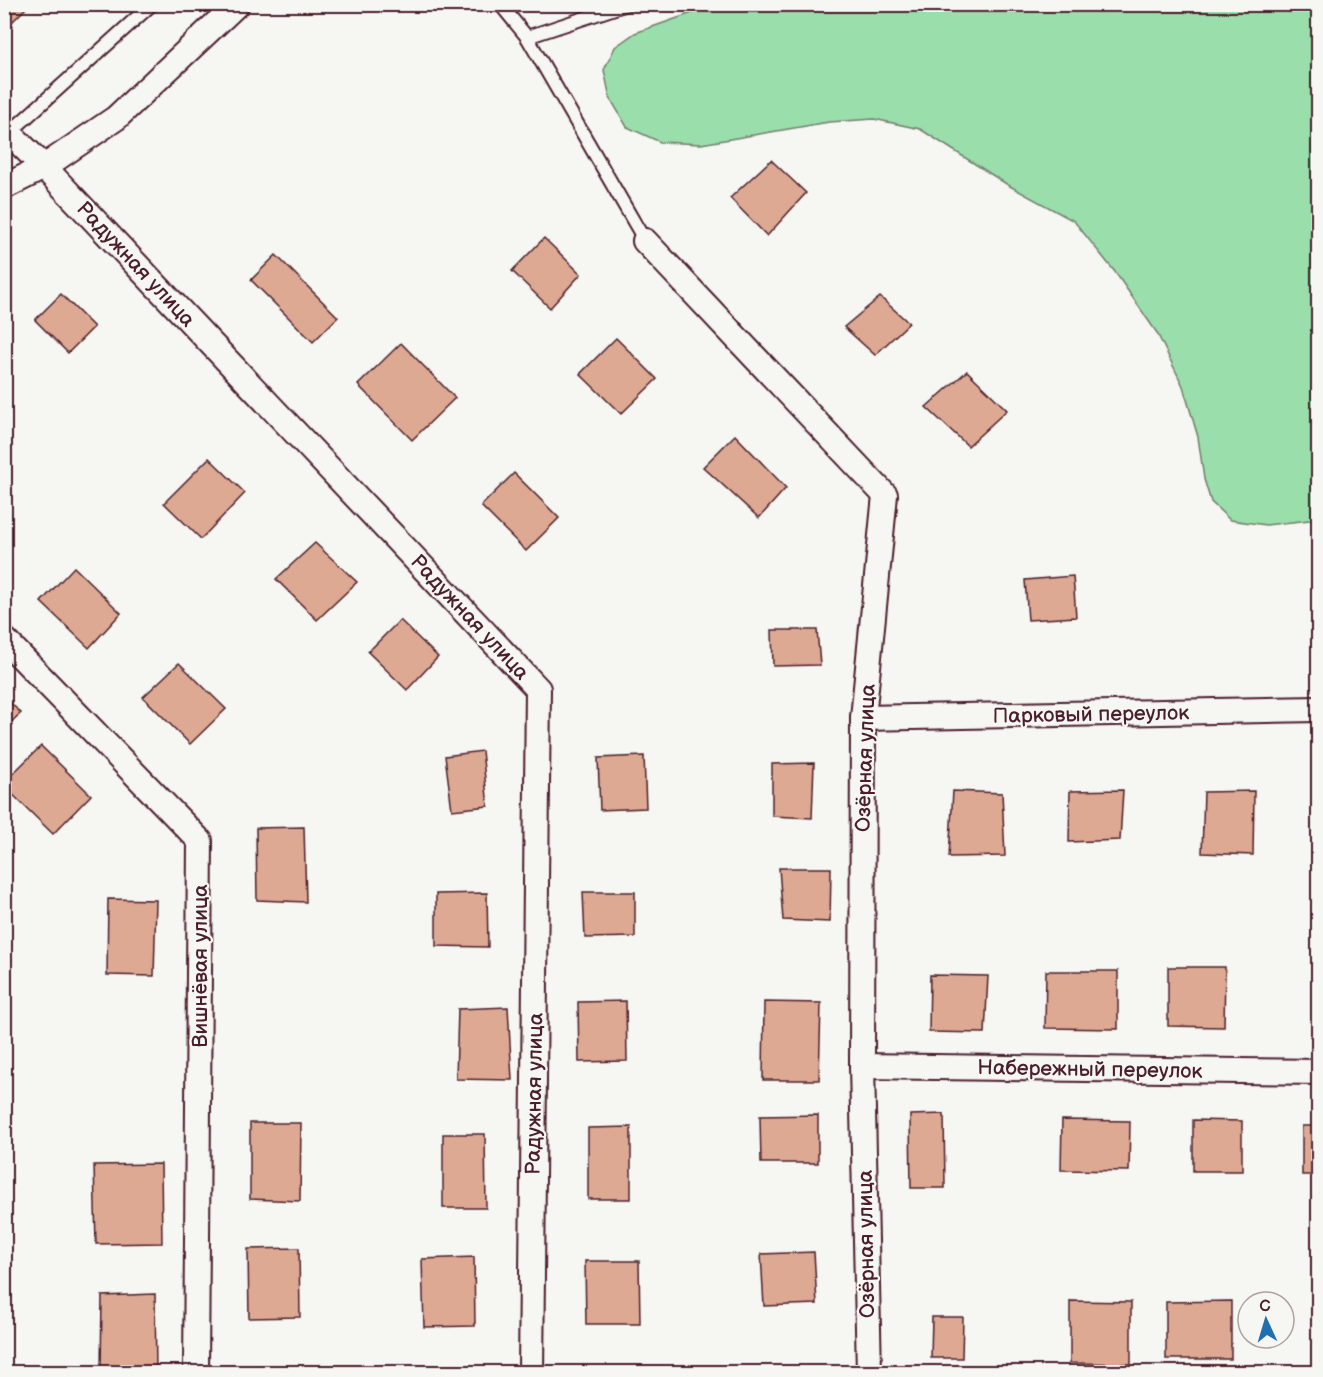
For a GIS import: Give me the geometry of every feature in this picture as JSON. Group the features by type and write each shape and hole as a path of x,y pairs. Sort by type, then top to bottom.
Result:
{"street":[{"path":"4,187 44,167 116,118 237,4"},
{"name":"Радужная улица","path":"6,133 44,167 538,689 531,1372"},
{"name":"Озёрная улица","path":"645,241 885,495 863,718 862,1066 869,1372"},
{"name":"Вишнёвая улица","path":"4,639 201,841 196,1372"},
{"name":"Парковый переулок","path":"863,718 1318,709"},
{"name":"Набережный переулок","path":"862,1066 1318,1072"}],"lane":[{"path":"6,133 152,4"},
{"path":"500,4 526,37 645,241"},
{"path":"526,37 627,4"}],"green space":[{"path":"715,5 1318,5 1318,519 1266,525 1230,520 1211,502 1204,479 1198,437 1183,386 1157,333 1115,272 1074,221 1008,185 920,129 874,119 829,122 701,144 660,142 627,127 610,98 604,70 615,47 635,33"}],"building":[{"path":"4,4 30,4 5,29"},
{"path":"771,160 806,193 767,236 730,198"},
{"path":"544,238 581,274 550,308 512,271"},
{"path":"276,255 338,317 313,342 251,280"},
{"path":"61,294 94,327 68,353 35,320"},
{"path":"880,297 909,323 875,355 844,327"},
{"path":"616,338 657,379 621,414 580,374"},
{"path":"401,343 455,398 412,440 358,385"},
{"path":"967,371 1007,410 968,446 926,407"},
{"path":"735,435 786,488 759,518 703,467"},
{"path":"209,458 245,493 201,539 164,503"},
{"path":"514,473 559,518 526,551 481,506"},
{"path":"315,543 357,582 317,620 276,579"},
{"path":"74,567 121,613 89,648 41,602"},
{"path":"1073,576 1076,617 1028,620 1025,580"},
{"path":"400,620 438,657 407,690 368,652"},
{"path":"772,630 817,630 820,665 773,666"},
{"path":"179,663 226,709 190,744 143,697"},
{"path":"4,697 21,713 4,729"},
{"path":"41,746 91,795 53,834 4,786 4,782"},
{"path":"482,751 488,806 452,810 445,756"},
{"path":"644,756 646,808 600,810 598,758"},
{"path":"814,763 812,818 772,816 772,764"},
{"path":"1123,790 1120,840 1069,842 1070,791"},
{"path":"953,791 1002,793 1005,856 949,857"},
{"path":"1254,791 1253,855 1202,853 1204,792"},
{"path":"304,827 306,902 257,900 256,828"},
{"path":"779,868 831,868 830,922 783,920"},
{"path":"583,892 635,892 635,937 585,938"},
{"path":"487,893 488,947 436,946 436,894"},
{"path":"108,899 156,900 154,976 107,975"},
{"path":"1168,967 1225,967 1224,1027 1168,1026"},
{"path":"1046,971 1118,971 1118,1029 1045,1028"},
{"path":"930,975 988,976 985,1033 929,1032"},
{"path":"1313,977 1318,977 1318,1026 1313,1026"},
{"path":"626,1001 627,1061 579,1062 578,1002"},
{"path":"764,1002 821,1003 819,1080 763,1080"},
{"path":"508,1007 512,1080 456,1079 458,1009"},
{"path":"944,1114 945,1188 911,1188 910,1115"},
{"path":"818,1115 818,1163 761,1163 760,1116"},
{"path":"1062,1120 1130,1121 1129,1171 1061,1170"},
{"path":"1193,1120 1242,1121 1242,1171 1193,1171"},
{"path":"250,1123 301,1123 300,1201 250,1199"},
{"path":"1302,1126 1318,1126 1318,1175 1302,1175"},
{"path":"631,1127 631,1199 588,1199 588,1128"},
{"path":"443,1134 485,1134 486,1208 443,1208"},
{"path":"161,1164 162,1243 96,1244 94,1165"},
{"path":"299,1248 300,1317 249,1318 248,1249"},
{"path":"814,1252 817,1304 764,1306 761,1254"},
{"path":"474,1257 475,1326 424,1327 422,1259"},
{"path":"585,1261 639,1261 640,1324 586,1324"},
{"path":"155,1294 156,1372 101,1372 102,1296"},
{"path":"1070,1301 1131,1302 1131,1364 1070,1363"},
{"path":"1231,1301 1231,1359 1166,1359 1166,1302"},
{"path":"932,1317 963,1317 962,1358 931,1358"}]}
